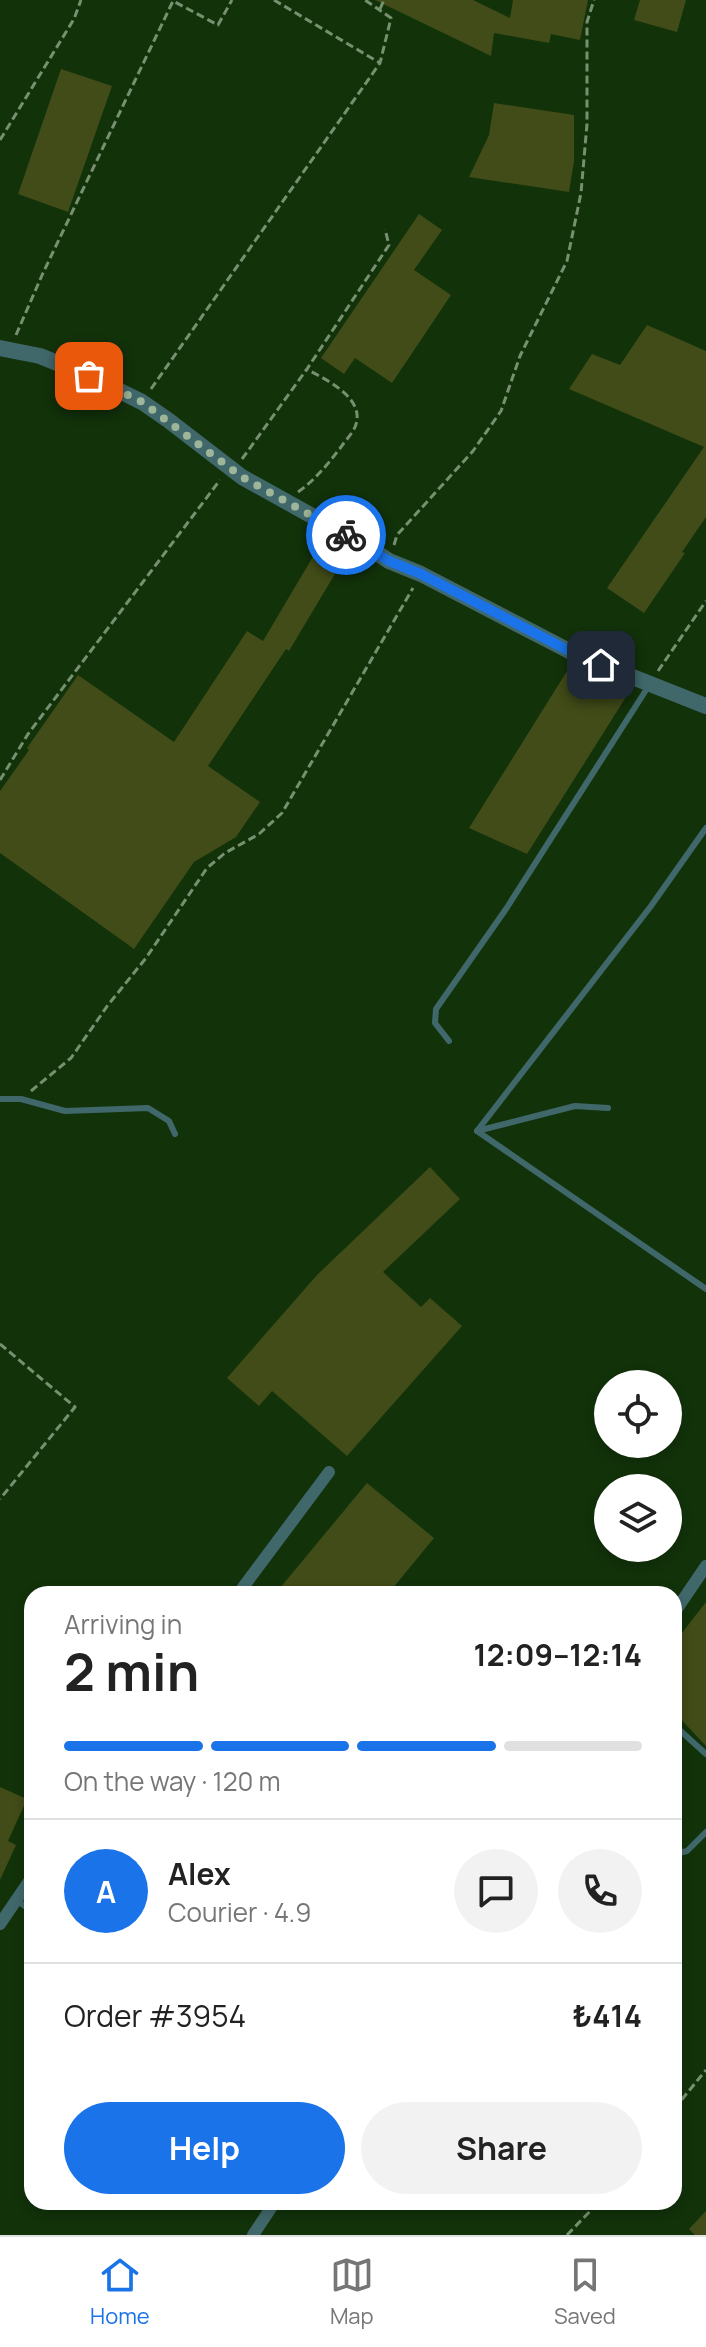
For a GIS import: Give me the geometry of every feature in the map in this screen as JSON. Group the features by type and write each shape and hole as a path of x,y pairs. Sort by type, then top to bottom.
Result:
{"street":[{"path":"5,348 40,356 142,402 242,477 389,561 421,574 577,655 706,706"},
{"path":"244,1586 329,1472"},
{"path":"682,1601 706,1566"},
{"path":"0,1924 24,1888"},
{"path":"253,2235 270,2210"}],"lane":[{"path":"449,1041 435,1023 436,1009 506,909 650,684"},
{"path":"477,1131 651,906 706,828"},
{"path":"0,1099 21,1099 65,1111 148,1108 169,1121 175,1134"},
{"path":"477,1131 575,1106 608,1108"},
{"path":"477,1131 706,1289"},
{"path":"682,1732 706,1754"},
{"path":"682,1852 706,1832"},
{"path":"16,1900 24,1906"}],"path":[{"path":"0,140 74,19 81,0"},
{"path":"5,348 173,1 218,25 232,0"},
{"path":"274,0 380,63"},
{"path":"142,402 380,63 391,18 365,0"},
{"path":"380,9 384,0"},
{"path":"389,561 397,535 473,451 501,411 520,356 567,261 581,193 587,124 587,22 594,0"},
{"path":"0,780 28,734 229,468 245,458 389,245 385,229"},
{"path":"285,501 313,481 355,427 357,414 348,397 330,381 307,369"},
{"path":"21,1099 71,1058 146,958 207,868 225,853 259,834 282,813 421,574"},
{"path":"650,684 706,601"},
{"path":"0,1344 75,1407 0,1499"},
{"path":"682,2099 706,2070"},
{"path":"567,2235 591,2210"}],"building":[{"path":"375,0 473,0 510,18 513,0 588,0 580,40 551,34 549,43 494,33 491,56"},
{"path":"640,0 686,0 677,32 634,20"},
{"path":"61,69 112,86 68,212 18,194"},
{"path":"494,103 574,115 574,161 569,192 469,177 489,135"},
{"path":"419,214 442,230 414,270 451,295 392,383 355,358 344,374 321,358"},
{"path":"647,325 706,351 706,517 644,613 607,588 704,447 569,389 592,354 620,365"},
{"path":"324,538 348,552 289,651 286,649 208,766 260,802 236,837 194,862 134,949 0,853 0,791 78,675 174,742 247,631 263,641"},
{"path":"567,671 626,697 527,854 469,828"},
{"path":"430,1167 460,1199 383,1272 421,1307 430,1298 462,1326 347,1456 272,1391 259,1406 227,1378 317,1275"},
{"path":"367,1483 434,1538 395,1586 282,1586"},
{"path":"706,1602 706,1746 682,1720 682,1633"},
{"path":"0,1787 24,1798 24,1806 8,1841 16,1845 0,1880"},
{"path":"706,2211 706,2235 695,2235 689,2229"}],"way so far":[{"path":"89,376 142,402 242,477 346,535"}],"route":[{"path":"346,535 389,561 421,574 601,665"}]}
